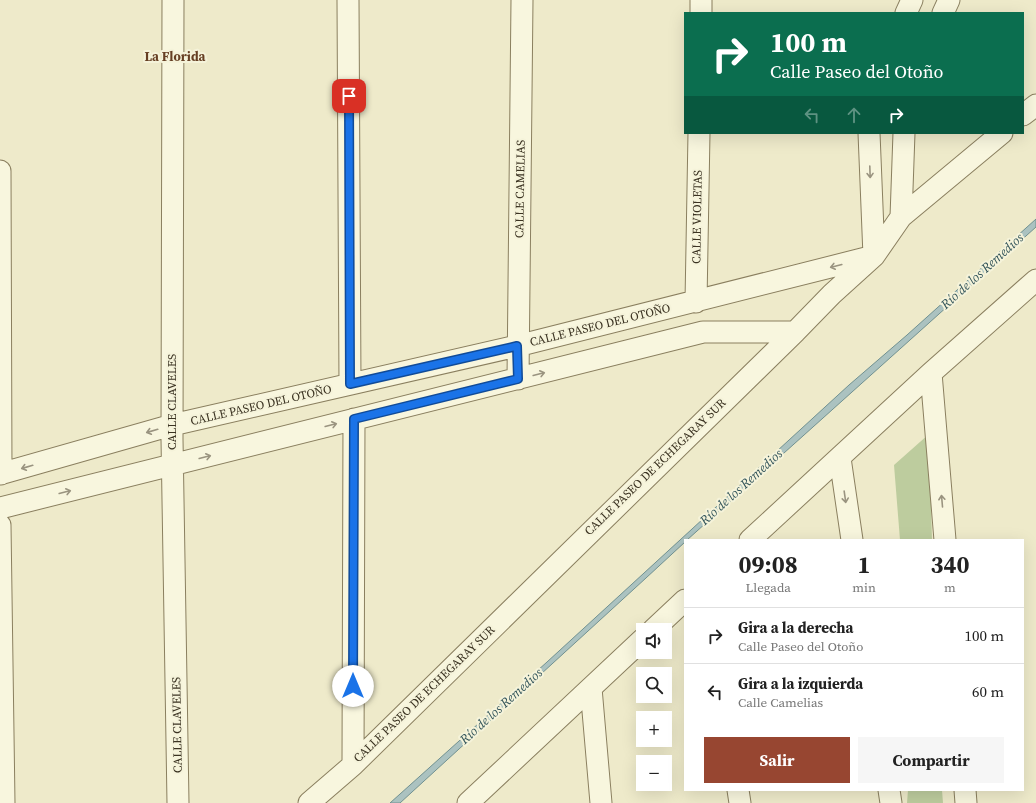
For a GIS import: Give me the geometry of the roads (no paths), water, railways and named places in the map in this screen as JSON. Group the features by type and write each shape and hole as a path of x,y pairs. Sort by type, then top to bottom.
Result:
{"street":[{"name":"CALLE CLAVELES","path":"173,0 172,465 178,803"},
{"path":"348,0 350,384"},
{"name":"CALLE CAMELIAS","path":"518,379 517,346 522,0"},
{"path":"906,12 912,0"},
{"path":"943,12 949,0"},
{"path":"1024,114 1036,105"},
{"name":"CALLE VIOLETAS","path":"696,302 699,134"},
{"path":"869,134 874,256"},
{"path":"901,217 904,134"},
{"name":"CALLE PASEO DE ECHEGARAY SUR","path":"309,803 352,764 795,332 832,294 874,256 901,217 1001,134"},
{"path":"0,170 0,474"},
{"name":"CALLE PASEO DEL OTOÑO","path":"0,474 172,425 517,346 874,256"},
{"path":"751,539 1036,280"},
{"path":"0,508 703,332 795,332"},
{"path":"932,373 945,539"},
{"path":"352,764 354,419"},
{"path":"840,458 852,539"},
{"path":"0,525 4,803"},
{"path":"660,623 684,601"},
{"path":"468,803 636,646"},
{"path":"591,688 601,803"},
{"path":"738,791 740,803"},
{"path":"889,791 891,803"},
{"path":"965,791 966,803"}],"water":[{"name":"Río de los Remedios","path":"1036,219 1036,227 688,539 684,539 684,543 400,803 390,803 547,662 849,385"}],"district":[{"name":"La Florida","path":"175,56"}]}
